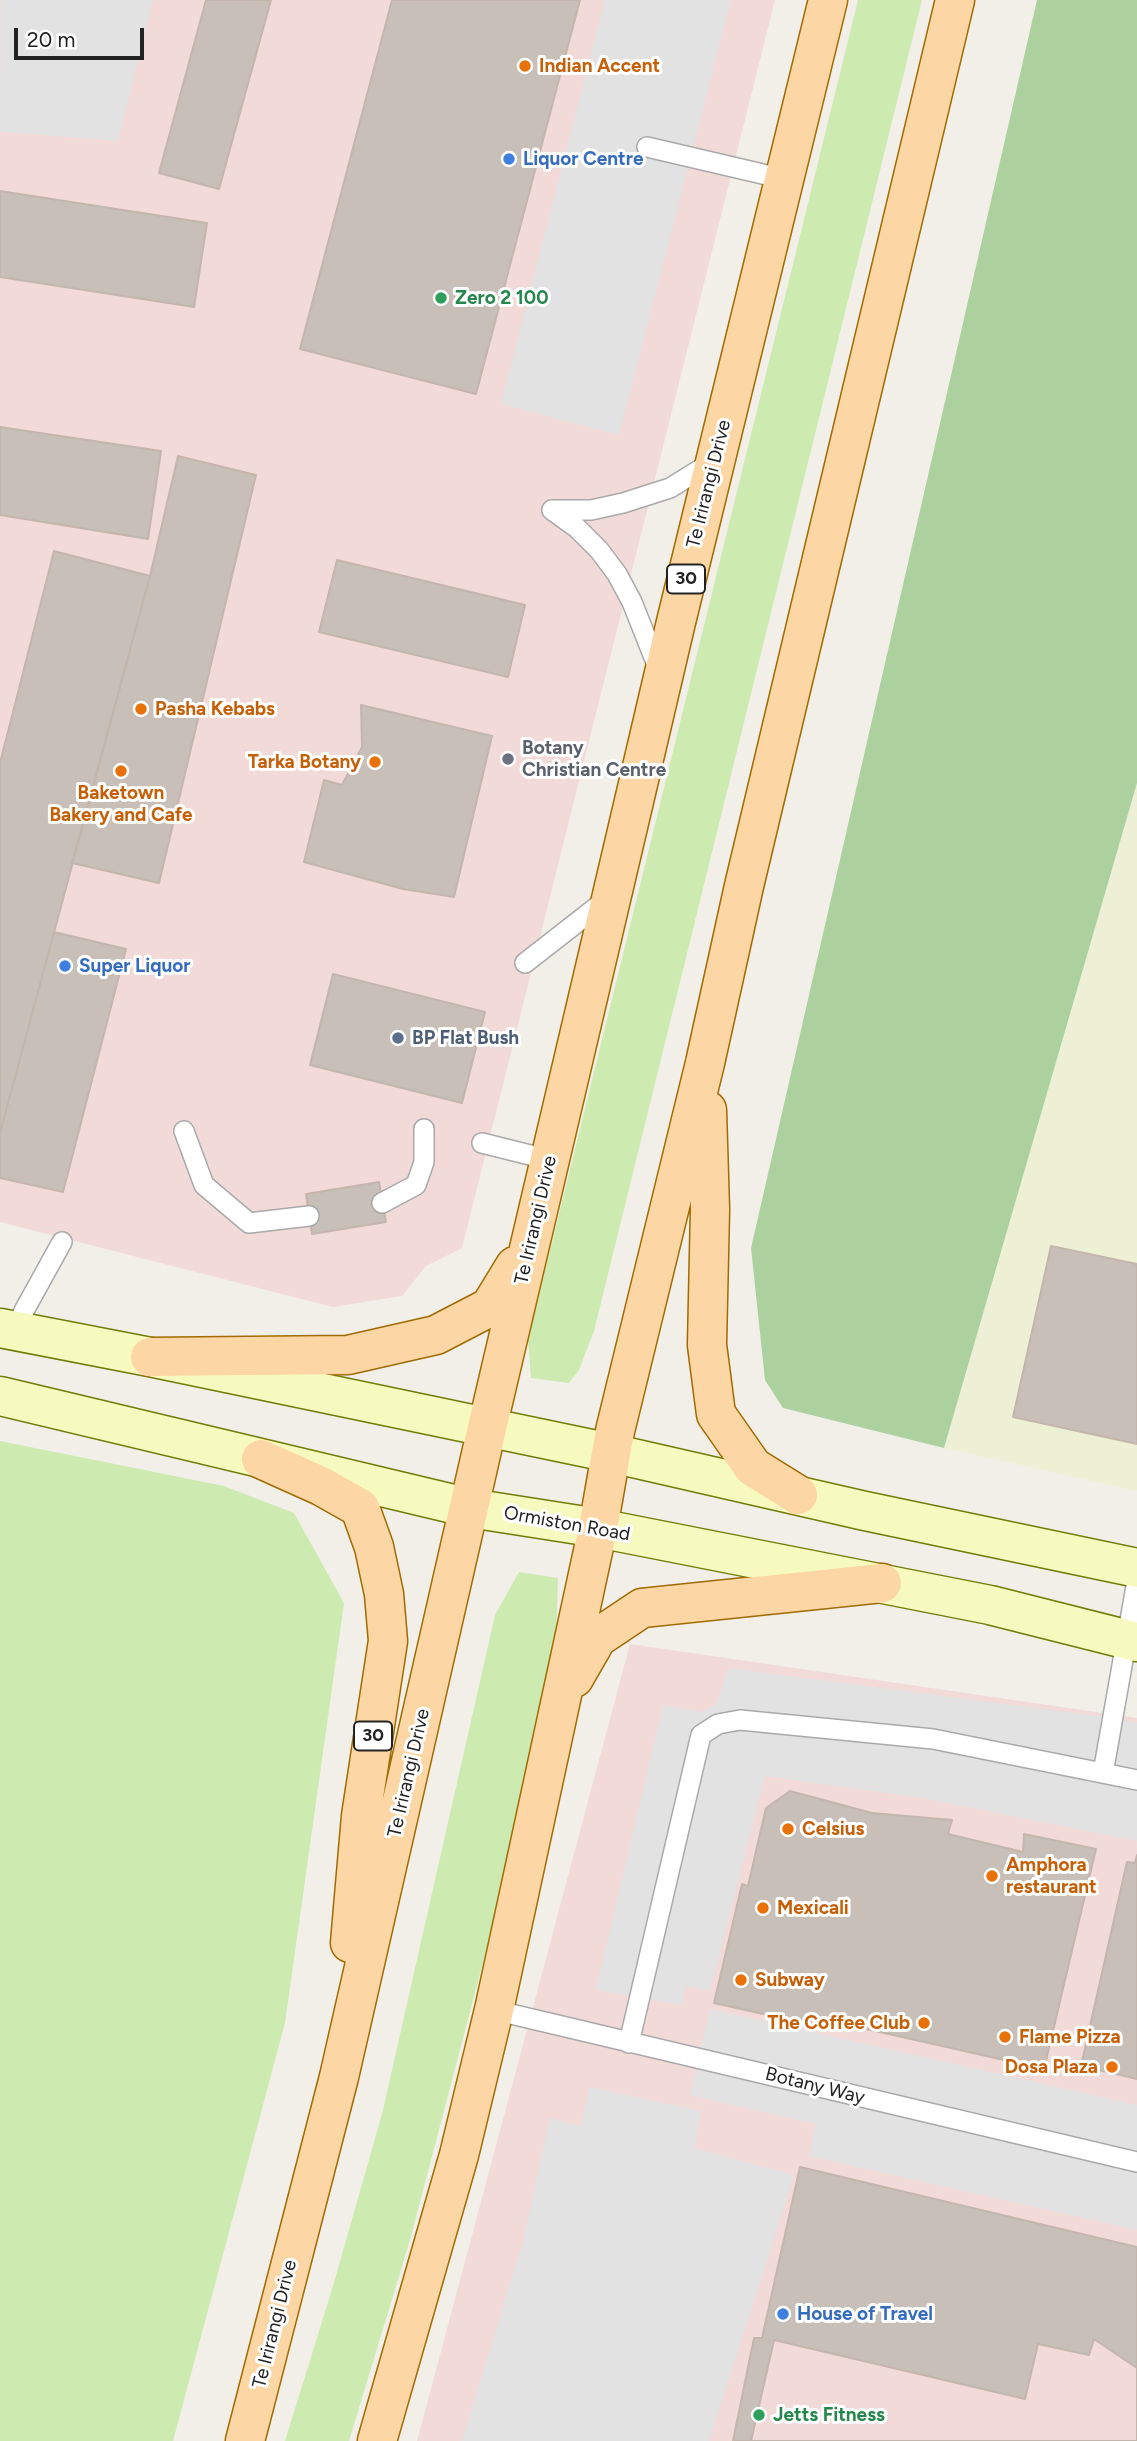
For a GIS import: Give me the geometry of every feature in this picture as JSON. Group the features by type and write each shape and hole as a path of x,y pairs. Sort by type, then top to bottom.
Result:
{"main road":[{"name":"Te Irirangi Drive","path":"245,2441 339,2077 487,1428 714,460 828,0"},
{"path":"377,2441 459,2155 494,2010 598,1528 611,1453 955,0"},
{"path":"705,1063 710,1209 707,1345 716,1414 753,1467 798,1495"},
{"path":"150,1357 348,1355 436,1335 490,1307 531,1239"},
{"path":"8,1330 611,1453 1137,1569"},
{"name":"Ormiston Road","path":"0,1396 470,1508 598,1528 882,1583 990,1605 1131,1641"},
{"name":"30","path":"261,1459 321,1486 360,1508 374,1547 384,1594 388,1641 361,1816 339,2077"},
{"path":"562,1699 597,1638 642,1608 882,1583"}],"lane":[{"path":"647,147 784,179"},
{"path":"663,681 632,602 617,574 599,550 577,528 552,510 591,510 623,503 670,488 714,460"},
{"path":"525,963 612,895"},
{"path":"382,1203 416,1185 424,1162 424,1129"},
{"path":"184,1131 204,1185 249,1223 309,1216"},
{"path":"482,1143 550,1160"},
{"path":"8,1330 25,1309 62,1242"},
{"path":"1103,1773 1131,1641 1137,1581"},
{"path":"629,2043 701,1735 718,1724 740,1720 933,1739 1137,1780"},
{"name":"Botany Way","path":"494,2010 1137,2162"}],"shaded area":[{"path":"0,0 775,0 462,1248 426,1266 402,1296 333,1307 0,1222"},
{"path":"1,0 153,0 118,141 0,132"},
{"path":"605,0 731,0 619,435 501,404"},
{"path":"630,1644 1137,1718 1137,2441 417,2441"},
{"path":"728,1668 1137,1723 1137,1841 923,1798 765,1776 710,1991 686,1986 682,2005 596,1990 663,1705 701,1712 717,1704"},
{"path":"710,2009 1137,2105 1137,2230 809,2156 816,2124 690,2095"},
{"path":"589,2087 701,2111 694,2148 794,2175 709,2441 462,2441 523,2242 550,2118 581,2126"}],"green space":[{"path":"858,0 922,0 594,1331 579,1370 569,1383 531,1378 528,1340"},
{"path":"1037,0 1137,0 1137,783 944,1448 783,1408 765,1380 751,1248"},
{"path":"1137,783 1137,1491 944,1448"},
{"path":"0,1441 224,1486 294,1513 344,1603 285,2023 173,2441 0,2441"},
{"path":"519,1572 558,1578 556,1647 511,1856 410,2240 349,2441 285,2441 382,2114 495,1615"}],"building":[{"path":"206,0 271,0 219,189 159,173"},
{"path":"392,0 580,0 476,394 300,349"},
{"path":"0,191 207,223 194,307 0,277"},
{"path":"0,427 161,451 148,539 0,515"},
{"path":"178,456 256,475 159,883 72,863 150,576"},
{"path":"54,551 150,576 0,1133 0,763"},
{"path":"337,560 525,605 508,677 319,632"},
{"path":"361,705 492,736 454,897 403,889 304,862 324,780 342,785 362,747"},
{"path":"54,932 126,949 63,1192 0,1178 0,1133"},
{"name":"BP Flat Bush","path":"333,974 485,1012 462,1103 310,1065"},
{"path":"379,1182 386,1222 312,1234 306,1194"},
{"path":"1051,1246 1137,1264 1137,1444 1013,1417"},
{"path":"790,1791 872,1813 952,1820 948,1834 1023,1852 1024,1834 1096,1849 1044,2069 822,2019 821,2027 714,2003 742,1884 748,1886 766,1808"},
{"path":"1137,1855 1137,2079 1081,2066 1127,1862 1135,1863"},
{"path":"800,2167 1137,2247 1137,2441 733,2441 754,2338 762,2338"},
{"path":"1094,2339 1137,2368 1137,2441 751,2441 774,2340 1025,2399 1038,2344 1089,2355"}],"place":[{"name":"Indian Accent","path":"525,66"},
{"name":"Liquor Centre","path":"509,159"},
{"name":"Zero 2 100","path":"441,298"},
{"name":"Pasha Kebabs","path":"141,709"},
{"name":"Botany Christian Centre","path":"508,759"},
{"name":"Tarka Botany","path":"375,762"},
{"name":"Baketown Bakery and Cafe","path":"121,771"},
{"name":"Super Liquor","path":"65,966"},
{"name":"BP Flat Bush","path":"398,1038"},
{"name":"Celsius","path":"788,1829"},
{"name":"Amphora restaurant","path":"992,1876"},
{"name":"Mexicali","path":"763,1908"},
{"name":"Subway","path":"741,1980"},
{"name":"The Coffee Club","path":"924,2023"},
{"name":"Flame Pizza","path":"1005,2037"},
{"name":"Dosa Plaza","path":"1112,2067"},
{"name":"House of Travel","path":"783,2314"},
{"name":"Jetts Fitness","path":"759,2415"}]}
